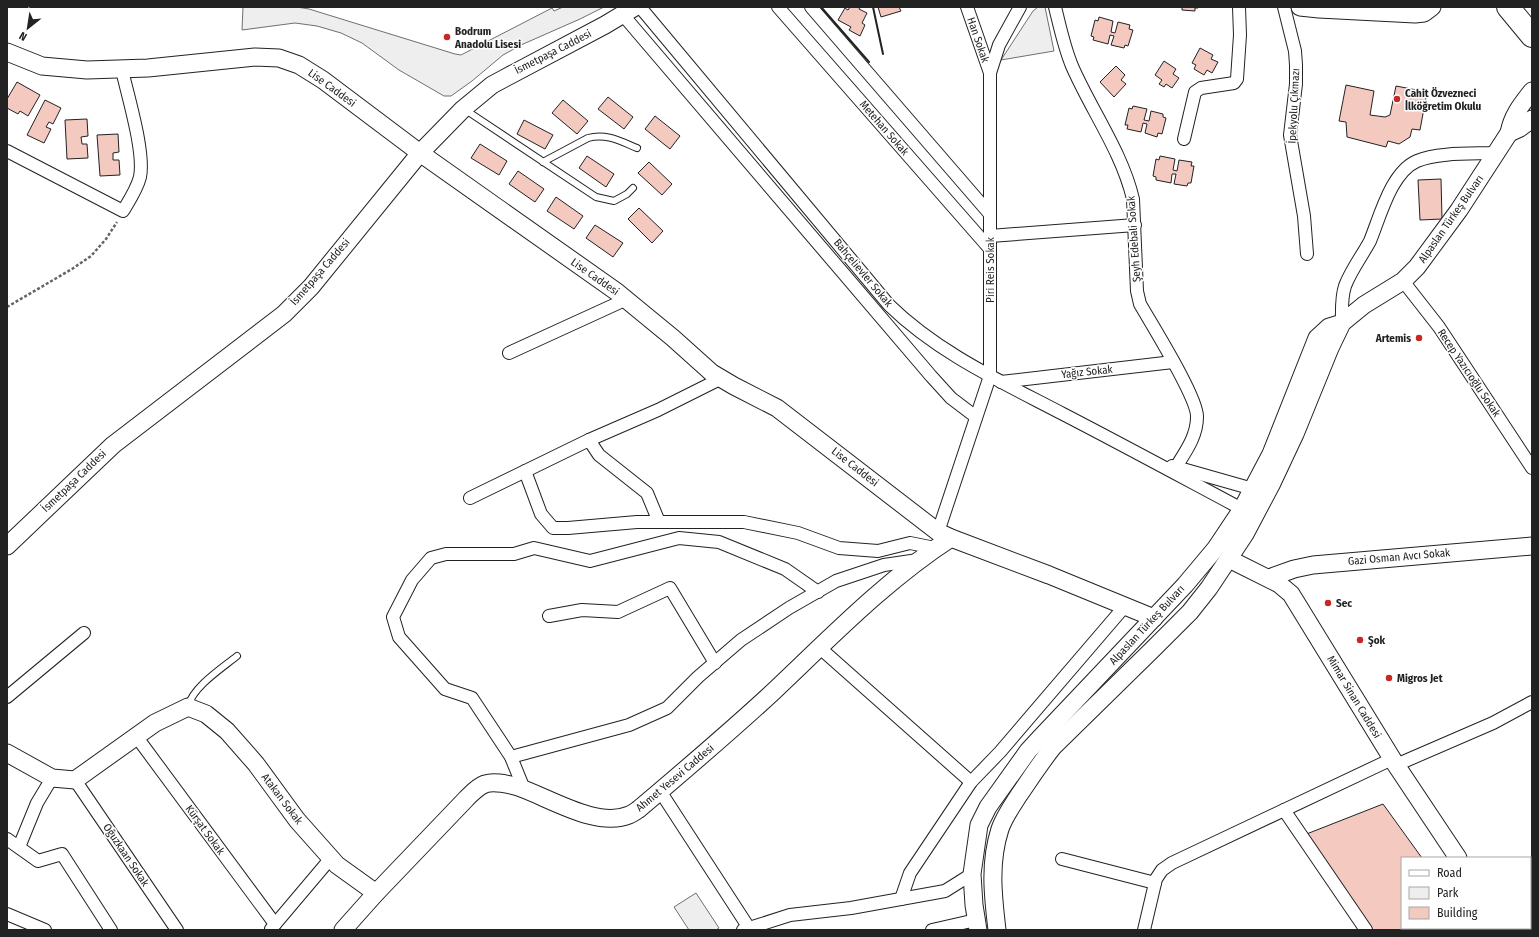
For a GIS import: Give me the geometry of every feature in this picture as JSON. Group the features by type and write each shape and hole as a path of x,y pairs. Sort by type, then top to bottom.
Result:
{"highway":[{"path":"1508,7 1532,36"}],"street":[{"name":"Bahçelievler Sokak","path":"640,7 889,305 932,341 990,376 1151,460"},
{"name":"Metehan Sokak","path":"778,7 990,248"},
{"path":"811,7 989,213"},
{"name":"Han Sokak","path":"967,7 990,73"},
{"name":"Piri Reis Sokak","path":"945,535 976,416 990,376 990,73 999,45 1020,7"},
{"name":"Şeyh Edebali Sokak","path":"1054,7 1072,66 1130,185 1133,199 1135,225 1137,291 1140,304 1188,390 1198,414 1192,442 1176,467"},
{"path":"1184,138 1196,92 1201,88 1234,83 1237,79 1240,35 1239,7"},
{"name":"İpekyolu Çıkmazı","path":"1284,7 1295,51 1296,84 1290,135 1304,216 1307,254"},
{"path":"1300,7 1415,14 1424,13 1432,7"},
{"path":"629,11 941,387 951,398 976,416"},
{"name":"İsmetpaşa Caddesi","path":"7,546 113,445 284,314 311,287 420,153 463,109 498,81 629,11"},
{"name":"Lise Caddesi","path":"7,52 42,66 87,70 122,70 255,57 286,59 309,70 420,153 627,299 720,379 777,408 945,535 1154,618"},
{"path":"7,151 123,211 140,178 141,164 138,141 122,70"},
{"path":"1509,133 1511,122 1518,108 1532,91"},
{"path":"1509,133 1520,128 1532,119"},
{"name":"Alpaslan Türkeş Bulvarı","path":"977,925 972,889 972,874 979,825 988,807 1040,738 1185,585 1216,548 1242,509 1274,448 1317,338 1329,327 1342,323 1364,305 1403,281 1417,267 1440,238 1509,133"},
{"path":"1342,323 1342,299 1350,275 1369,241 1400,175 1418,160 1446,155 1496,154"},
{"path":"990,236 1135,225"},
{"name":"Recep Yazıcıoğlu Sokak","path":"1403,281 1439,327 1532,468"},
{"path":"509,353 627,299"},
{"name":"Alpaslan Türkeş Bulvarı","path":"997,930 993,899 993,866 998,834 1007,814 1053,747 1108,696 1190,612 1229,559 1248,529 1272,483 1342,323"},
{"name":"Yağız Sokak","path":"1001,382 1173,362"},
{"path":"470,498 589,440 658,410 720,379"},
{"path":"589,440 599,455 647,493 659,522"},
{"path":"1151,460 1253,489"},
{"path":"1151,460 1242,509"},
{"path":"525,471 541,514 553,528 636,522 744,522 798,534 839,548 878,551 910,543 935,548"},
{"name":"Ahmet Yesevi Caddesi","path":"343,930 376,893 476,789 486,783 510,785 524,789 589,816 604,819 628,816 639,809 736,727 820,648 918,560 935,548 945,535"},
{"path":"524,789 511,757 472,698 446,689 399,637 393,617 412,580 431,558 446,554 514,554 534,548 590,561 679,538 718,542 785,569 818,592"},
{"name":"Gazi Osman Avcı Sokak","path":"1269,578 1294,569 1313,565 1532,546"},
{"name":"Mimar Sinan Caddesi","path":"1229,559 1269,578 1287,589 1291,594 1394,762 1457,857"},
{"path":"511,757 629,725 667,708 715,662 741,640 789,608 836,581 884,565 918,560"},
{"path":"549,616 582,610 618,612 670,588 715,662"},
{"path":"901,899 910,873 972,782 1000,752 1126,606"},
{"path":"7,697 84,633"},
{"path":"820,648 972,782"},
{"path":"1144,930 1155,883 1162,870 1172,863 1284,810 1394,762 1493,723 1532,702"},
{"path":"7,753 52,778 75,780 154,723 188,707"},
{"name":"Atakan Sokak","path":"188,707 206,714 227,731 256,764 297,820 337,865 376,893"},
{"name":"Kürşat Sokak","path":"136,736 272,927"},
{"path":"19,847 37,804 52,778"},
{"name":"Oğuzkaan Sokak","path":"75,780 177,930"},
{"path":"660,792 746,929 790,915 851,908 945,891 972,874"},
{"path":"1284,810 1366,930"},
{"path":"7,839 38,862 62,854 111,930"},
{"path":"272,927 331,858"},
{"path":"1062,859 1155,883"},
{"path":"7,914 46,930"},
{"path":"932,930 977,925"}],"lane":[{"path":"463,109 596,197 614,201 627,194 633,188"},
{"path":"543,162 588,138 595,136 607,137 636,148"},
{"path":"188,707 194,695 202,686 237,656"}],"path":[{"path":"7,307 72,269 91,256 106,239 123,211"}],"green space":[{"path":"243,7 297,7 309,9 461,55 552,8 554,11 563,7 604,7 521,45 503,55 472,81 451,96 444,96 399,70 362,43 341,33 317,26 295,23 242,30"},
{"path":"1038,7 1045,7 1054,51 1001,60 1033,11"},
{"path":"696,893 719,928 716,930 689,930 674,907"}],"building":[{"path":"850,7 860,7 859,9 867,13 862,23 865,25 860,36 849,30 851,27 838,20 845,8 848,10"},
{"path":"878,7 899,7 901,11 881,17"},
{"path":"1182,7 1199,7 1195,8 1195,11 1182,10"},
{"path":"1099,17 1113,21 1111,32 1115,33 1118,22 1130,25 1129,29 1133,30 1128,46 1125,45 1124,48 1111,45 1114,36 1110,35 1108,44 1093,40 1094,37 1091,36 1095,20 1098,21"},
{"path":"1200,48 1213,55 1211,59 1218,62 1212,73 1207,70 1204,75 1194,69 1196,65 1192,63"},
{"path":"1164,61 1176,69 1173,74 1179,78 1172,88 1166,84 1164,87 1159,84 1162,80 1155,75"},
{"path":"1116,66 1125,75 1121,80 1126,84 1114,97 1100,82"},
{"path":"17,82 40,95 28,116 20,111 18,114 7,108 7,99"},
{"path":"1346,85 1374,91 1370,115 1385,117 1390,115 1396,86 1427,92 1420,130 1412,129 1410,137 1399,144 1388,141 1386,147 1347,137 1346,122 1339,121"},
{"path":"608,97 633,117 624,129 598,109"},
{"path":"45,100 61,108 53,124 49,122 46,127 51,129 44,143 27,135"},
{"path":"563,100 588,121 577,134 552,113"},
{"path":"1133,106 1147,109 1144,120 1149,121 1151,111 1163,114 1163,117 1166,118 1162,134 1158,133 1157,137 1145,133 1147,124 1143,123 1141,132 1127,129 1128,125 1125,125 1129,108 1132,109"},
{"path":"655,116 680,136 670,149 645,129"},
{"path":"87,119 88,136 81,137 82,144 87,144 88,158 67,159 65,120"},
{"path":"524,120 553,135 545,149 517,134"},
{"path":"118,134 119,152 113,153 113,160 119,160 120,175 100,176 97,135"},
{"path":"480,144 507,161 499,175 471,158"},
{"path":"587,156 614,174 606,187 579,168"},
{"path":"1160,156 1175,159 1173,170 1177,171 1179,160 1192,162 1191,166 1194,166 1191,183 1188,183 1187,186 1174,184 1176,174 1172,174 1171,183 1156,180 1156,177 1153,176 1156,159 1159,160"},
{"path":"649,162 672,184 662,195 638,173"},
{"path":"518,171 544,189 535,202 509,184"},
{"path":"1441,179 1442,219 1420,220 1418,180"},
{"path":"556,197 583,216 574,229 547,211"},
{"path":"639,208 663,231 652,243 628,219"},
{"path":"595,225 623,243 613,257 586,238"},
{"path":"1383,804 1421,857 1401,857 1401,929 1474,930 1369,930 1304,835"}],"wall":[{"path":"821,7 869,62"},
{"path":"873,7 883,54"}],"place":[{"name":"Bodrum Anadolu Lisesi","path":"447,37"},
{"name":"Cahit Özvezneci İlköğretim Okulu","path":"1397,99"},
{"name":"Artemis","path":"1419,338"},
{"name":"Sec","path":"1328,603"},
{"name":"Şok","path":"1360,640"},
{"name":"Migros Jet","path":"1389,678"}]}
